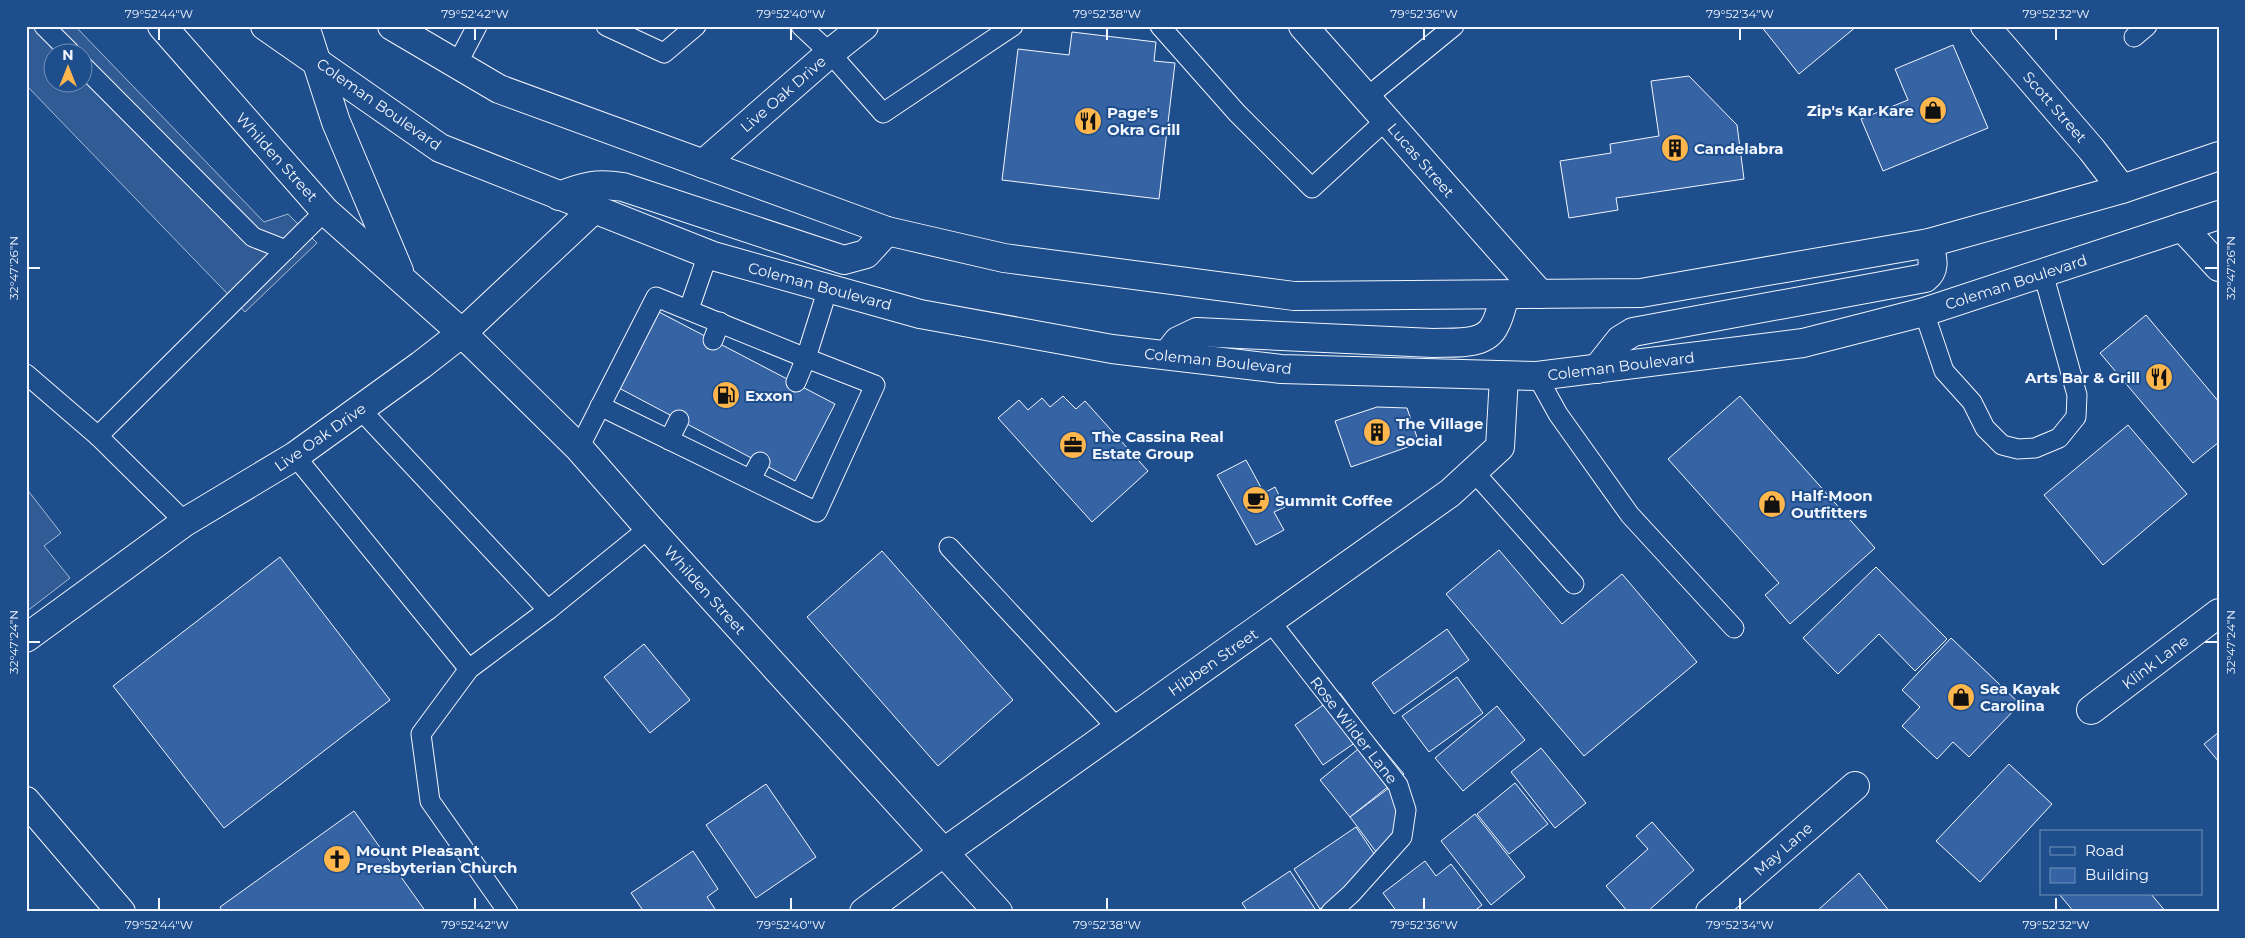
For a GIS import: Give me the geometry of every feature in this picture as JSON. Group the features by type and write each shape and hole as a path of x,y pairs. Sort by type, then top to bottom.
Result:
{"main road":[{"name":"Whilden Street","path":"162,26 325,211 402,277 579,448 649,528 998,912"},
{"name":"Coleman Boulevard","path":"265,26 440,148 708,254 920,314 1112,349 1281,370 1504,377 1537,376 1802,343 1924,312 2219,215"},
{"name":"Whilden Street","path":"305,26 314,59 336,122 402,277"},
{"path":"392,26 499,89 887,231 1004,258 1294,296 1642,293 1930,243 2122,189 2219,156"},
{"name":"Live Oak Drive","path":"703,164 830,53 864,26"},
{"name":"Lucas Street","path":"1303,26 1540,294"},
{"name":"Scott Street","path":"1985,26 2092,150 2122,189"},
{"path":"559,196 587,186 602,184 623,187 844,260 866,254 887,231"},
{"name":"Live Oak Drive","path":"26,638 185,522 295,456 462,333 594,209"},
{"path":"2182,227 2219,267"},
{"path":"1597,369 1620,340 1633,332 1926,278 1932,273 1934,267 1930,243"},
{"path":"1167,355 1178,341 1198,332 1468,342 1484,337 1495,327 1505,295"},
{"name":"Hibben Street","path":"864,912 944,852 1450,494 1475,473 1500,447 1504,377"},
{"name":"Klink Lane","path":"2090,710 2219,613"},
{"name":"May Lane","path":"1710,912 1856,786"},
{"path":"26,801 121,912"}],"lane":[{"path":"44,26 60,42"},
{"path":"457,64 478,26"},
{"path":"606,26 664,53 696,26"},
{"path":"801,26 830,53 883,113 1013,26"},
{"path":"1160,26 1237,113 1312,188 1386,120"},
{"path":"1366,98 1454,26"},
{"path":"92,75 253,237 286,250"},
{"path":"98,436 325,211"},
{"path":"689,309 708,254"},
{"path":"1924,312 1944,372 1972,402 1985,428 2002,445 2018,449 2035,448 2059,438 2071,424 2076,417 2078,395 2043,273"},
{"path":"796,382 806,358 828,288"},
{"path":"579,448 600,406 656,297 875,385 817,512 600,406"},
{"path":"713,340 720,322"},
{"path":"26,374 98,436 185,522"},
{"path":"1537,376 1558,414 1630,515 1734,628"},
{"path":"360,409 548,610"},
{"path":"669,440 679,420"},
{"path":"295,456 469,669"},
{"path":"751,479 760,462"},
{"path":"1475,473 1574,584"},
{"path":"508,912 430,801 421,734 469,669 548,610 649,528"},
{"path":"949,547 1118,729"},
{"name":"Rose Wilder Lane","path":"1270,621 1398,785 1406,810 1402,837 1351,894 1331,912"}],"shaded area":[{"path":"26,26 75,26 90,42 42,42 42,92 92,92 92,44 264,222 288,214 317,243 245,312 26,85"},
{"path":"26,488 61,533 44,546 70,578 26,612"}],"building":[{"path":"1761,26 1857,26 1799,74"},
{"name":"Page's Okra Grill","path":"1072,32 1156,42 1154,61 1175,63 1159,199 1002,180 1018,49 1069,55"},
{"name":"Zip's Kar Kare","path":"1953,45 1988,128 1883,171 1861,119 1908,100 1895,69"},
{"name":"Candelabra","path":"1689,76 1737,125 1744,179 1616,198 1618,210 1569,218 1560,161 1611,153 1610,144 1659,136 1651,81"},
{"name":"Exxon","path":"657,311 835,404 795,481 617,387"},
{"name":"Arts Bar & Grill","path":"2146,315 2219,402 2219,442 2193,463 2100,353"},
{"name":"The Cassina Real Estate Group","path":"1063,396 1076,409 1085,401 1148,471 1092,522 998,418 1019,400 1028,410 1042,398 1050,407"},
{"name":"Half-Moon Outfitters","path":"1740,396 1875,548 1790,624 1765,595 1779,583 1668,459"},
{"name":"The Village Social","path":"1377,407 1407,408 1419,443 1351,467 1335,421"},
{"path":"2128,425 2187,494 2103,565 2044,495"},
{"name":"Summit Coffee","path":"1246,460 1264,493 1275,487 1285,507 1274,512 1284,530 1256,545 1217,475"},
{"path":"1499,550 1562,624 1622,574 1697,662 1584,756 1446,594"},
{"path":"882,551 1013,700 938,766 807,617"},
{"path":"280,557 390,700 224,828 113,686"},
{"path":"1876,567 1947,639 1915,671 1879,634 1838,674 1803,638"},
{"path":"1447,629 1469,660 1394,714 1372,683"},
{"name":"Sea Kayak Carolina","path":"1951,638 2020,704 1969,757 1953,742 1937,759 1902,726 1920,707 1902,690"},
{"path":"644,644 690,700 650,733 604,677"},
{"path":"1457,677 1483,713 1429,752 1402,716"},
{"path":"1340,693 1369,733 1323,765 1295,725"},
{"path":"1497,706 1525,740 1463,791 1435,758"},
{"path":"2219,732 2219,762 2204,744"},
{"path":"1373,737 1404,774 1350,817 1320,780"},
{"path":"1541,748 1586,803 1555,828 1511,772"},
{"path":"2009,764 2052,804 1980,882 1936,841"},
{"path":"1515,783 1548,824 1509,854 1477,814"},
{"path":"766,784 816,857 756,898 706,825"},
{"path":"1393,785 1415,814 1400,826 1380,857 1350,817"},
{"name":"Mount Pleasant Presbyterian Church","path":"354,811 426,912 223,912 220,907"},
{"path":"1475,814 1525,877 1491,905 1441,841"},
{"path":"1652,822 1694,870 1647,912 1628,912 1606,886 1648,849 1636,836"},
{"path":"1356,827 1379,861 1361,882 1320,909 1294,869"},
{"path":"693,851 718,889 707,897 717,912 644,912 631,893"},
{"path":"1425,861 1436,876 1451,864 1482,905 1473,912 1397,912 1383,893"},
{"path":"1290,871 1317,912 1248,912 1242,903"},
{"path":"1859,873 1890,912 1817,911"},
{"path":"2061,896 2153,896 2166,912 2074,912"}],"place":[{"name":"Zip's Kar Kare","path":"1933,110"},
{"name":"Page's Okra Grill","path":"1088,121"},
{"name":"Candelabra","path":"1675,148"},
{"name":"Arts Bar & Grill","path":"2159,377"},
{"name":"Exxon","path":"726,395"},
{"name":"The Village Social","path":"1377,432"},
{"name":"The Cassina Real Estate Group","path":"1073,445"},
{"name":"Summit Coffee","path":"1256,500"},
{"name":"Half-Moon Outfitters","path":"1772,504"},
{"name":"Sea Kayak Carolina","path":"1961,697"},
{"name":"Mount Pleasant Presbyterian Church","path":"337,859"}]}
